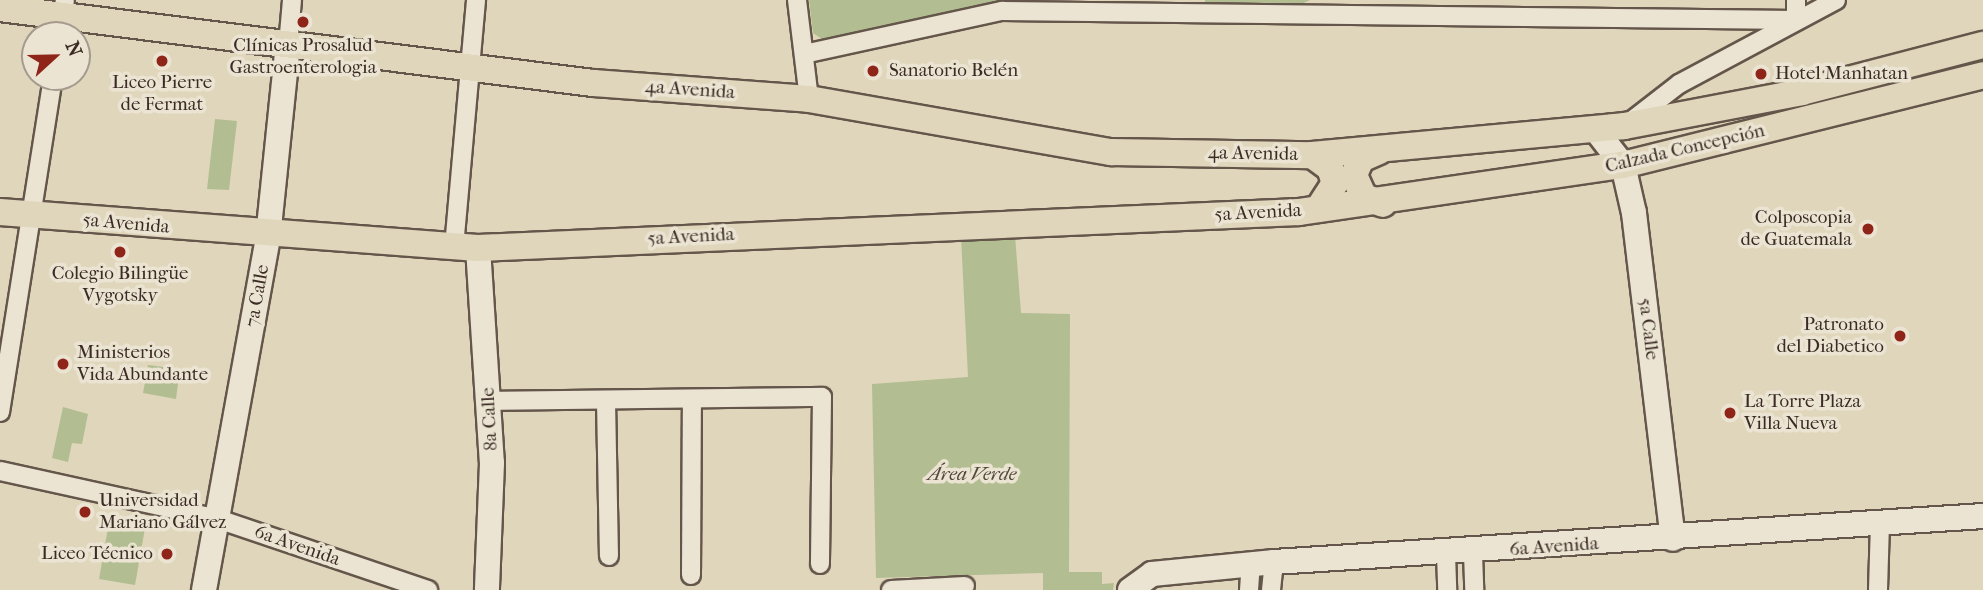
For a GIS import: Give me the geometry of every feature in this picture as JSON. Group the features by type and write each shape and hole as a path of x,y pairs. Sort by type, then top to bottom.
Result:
{"main road":[{"name":"4a Avenida","path":"0,8 468,67 809,99 1111,152 1312,155 1381,150"},
{"name":"7a Calle","path":"204,590 268,237 288,45"},
{"name":"Calzada Concepción","path":"1381,150 1624,126 1802,92 1983,45"},
{"name":"Calzada Concepción","path":"1383,204 1623,165 1983,75"},
{"path":"1595,129 1623,165"},
{"path":"1381,150 1361,159 1354,175 1364,197 1383,204"},
{"path":"1312,155 1330,169 1335,183 1318,209"},
{"name":"5a Calle","path":"1623,165 1673,539"},
{"name":"5a Avenida","path":"0,212 268,237 466,248 1383,204"},
{"name":"8a Calle","path":"466,248 490,401 488,590"},
{"name":"6a Avenida","path":"1130,590 1152,574 1263,563 1473,553 1983,516"}],"street":[{"name":"7a Calle","path":"288,45 292,0"},
{"name":"8a Calle","path":"466,248 468,67 475,0"},
{"path":"797,0 809,99"},
{"path":"1796,0 1796,20"},
{"path":"1624,126 1679,84 1836,0"},
{"path":"804,54 1002,11 1094,6 1540,9 1796,20"},
{"path":"0,412 51,91"},
{"path":"490,401 822,397 820,564"},
{"path":"691,575 692,400"},
{"path":"606,401 608,556"},
{"name":"6a Avenida","path":"0,471 218,519 428,590"},
{"path":"1878,590 1880,524"},
{"path":"1473,553 1474,590"},
{"path":"1446,554 1447,590"},
{"path":"1249,590 1263,563"},
{"path":"1263,563 1271,590"},
{"path":"891,590 965,586"}],"green space":[{"path":"809,0 999,0 999,4 826,42 813,33"},
{"path":"1205,0 1310,0 1295,7 1205,7"},
{"path":"215,119 237,121 229,190 207,189"},
{"name":"Área Verde","path":"1015,235 1021,313 1070,314 1069,572 1102,572 1102,584 1114,583 1113,590 1043,590 1043,573 876,578 872,384 968,377 961,237"},
{"path":"148,365 180,369 176,399 143,393"},
{"path":"63,407 88,414 82,444 72,443 68,462 52,458"},
{"path":"109,522 145,528 135,585 99,579"}],"place":[{"name":"Clínicas Prosalud Gastroenterologia","path":"303,22"},
{"name":"Liceo Pierre de Fermat","path":"162,61"},
{"name":"Sanatorio Belén","path":"873,71"},
{"name":"Hotel Manhatan","path":"1761,74"},
{"name":"Colposcopia de Guatemala","path":"1868,229"},
{"name":"Colegio Bilingüe Vygotsky","path":"120,252"},
{"name":"Patronato del Diabetico","path":"1900,336"},
{"name":"Ministerios Vida Abundante","path":"63,364"},
{"name":"La Torre Plaza Villa Nueva","path":"1730,413"},
{"name":"Universidad Mariano Gálvez","path":"85,512"},
{"name":"Liceo Técnico","path":"167,554"}]}
